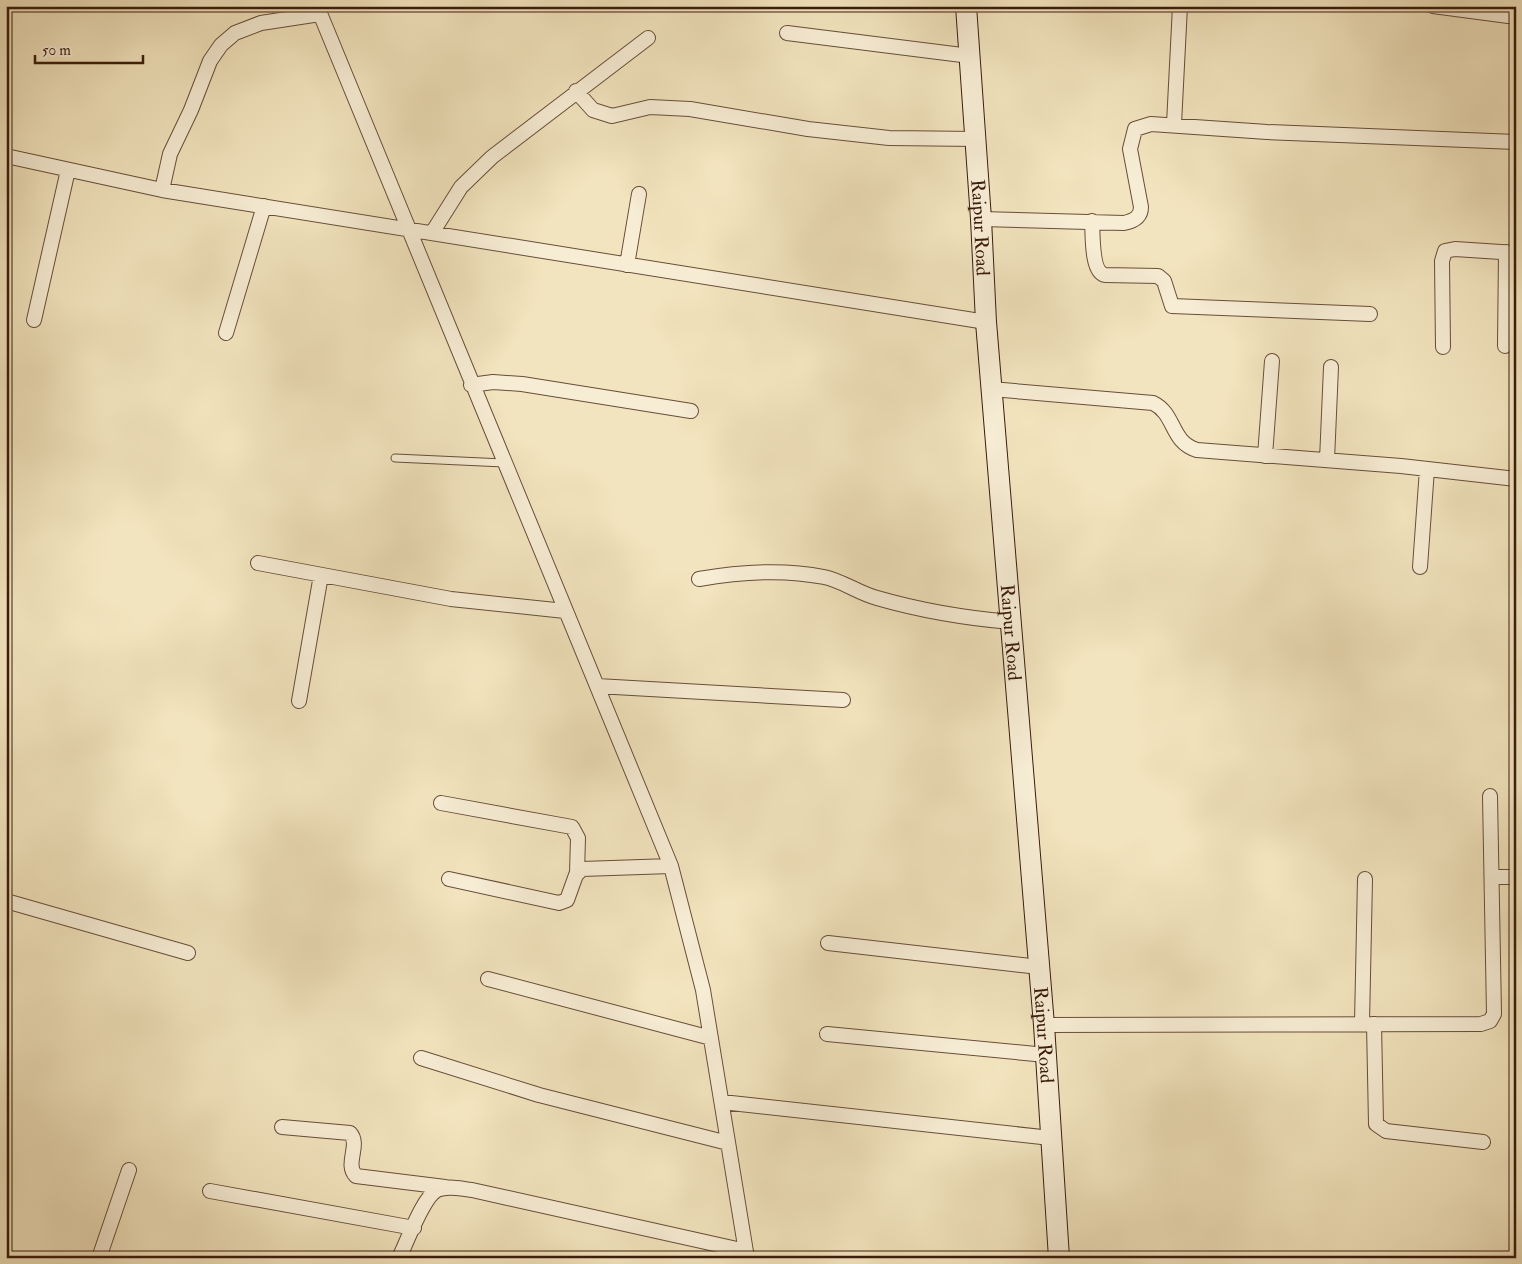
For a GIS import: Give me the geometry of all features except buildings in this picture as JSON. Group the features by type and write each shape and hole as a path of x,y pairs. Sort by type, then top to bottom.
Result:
{"main road":[{"name":"Raipur Road","path":"966,6 976,139 986,322 1044,1025 1059,1258"}],"street":[{"path":"1174,124 1180,6"},
{"path":"1433,6 1516,17"},
{"path":"162,190 170,154 191,110 210,62 221,45 235,32 260,23 319,10 407,230 671,866 703,990 747,1254 472,1190 356,1176 352,1166 354,1142 350,1133 282,1127"},
{"path":"787,33 970,56"},
{"path":"432,233 455,195 472,176 576,91 648,38"},
{"path":"576,91 593,110 612,116 650,107 690,110 808,129 880,137 976,139"},
{"path":"981,219 1124,223 1139,216 1141,207 1130,149 1132,134 1136,129 1151,124 1174,124 1267,132 1516,142"},
{"path":"6,156 162,190 986,322"},
{"path":"34,320 68,170"},
{"path":"627,265 639,194"},
{"path":"226,333 264,206"},
{"path":"1092,221 1095,264 1098,271 1105,275 1158,276 1164,280 1172,306 1370,314"},
{"path":"1443,347 1442,261 1445,251 1454,249 1511,253 1505,346"},
{"path":"1265,456 1272,361"},
{"path":"1327,460 1331,367"},
{"path":"471,385 493,382 522,384 691,411"},
{"path":"991,389 1147,401 1163,410 1179,439 1190,448 1427,469 1516,479"},
{"path":"1420,567 1427,469"},
{"path":"258,563 451,599 565,611"},
{"path":"699,579 739,573 822,576 874,597 944,615 1011,622"},
{"path":"300,701 322,575"},
{"path":"596,686 843,700"},
{"path":"1044,1025 1481,1024 1493,1018 1490,796"},
{"path":"441,802 572,827 578,838 577,873 567,900 559,903 449,879"},
{"path":"577,873 589,868 671,866"},
{"path":"1492,876 1516,877"},
{"path":"1366,879 1368,1023 1374,1120 1378,1127 1386,1131 1483,1142"},
{"path":"6,901 188,953"},
{"path":"828,943 1039,967"},
{"path":"488,979 711,1038"},
{"path":"827,1034 1046,1055"},
{"path":"421,1058 539,1095 728,1143"},
{"path":"722,1102 1051,1138"},
{"path":"99,1258 129,1170"},
{"path":"399,1258 430,1195 446,1187"},
{"path":"210,1191 414,1228"}],"lane":[{"path":"395,458 504,463"}]}
